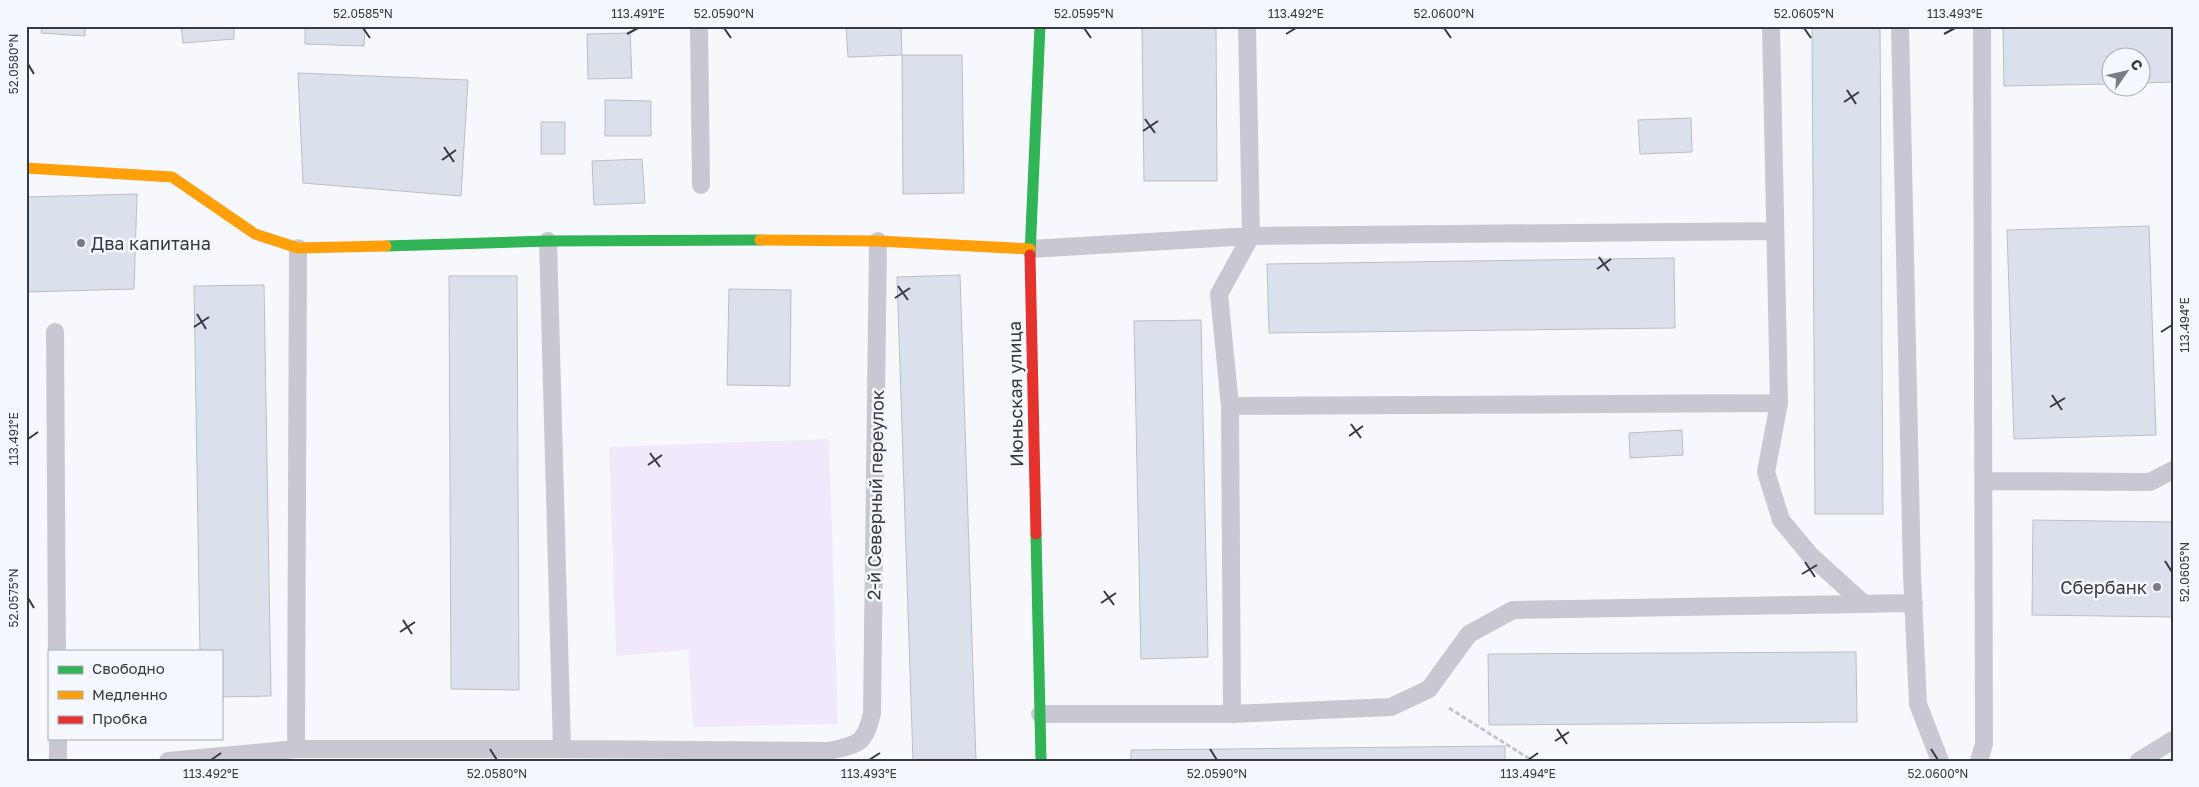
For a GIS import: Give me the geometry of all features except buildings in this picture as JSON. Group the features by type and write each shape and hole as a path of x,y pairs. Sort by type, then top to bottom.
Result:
{"street":[{"name":"Июньская улица","path":"1040,26 1030,248 1041,761"},
{"path":"26,168 172,177 255,234 298,248 548,241 718,239 878,241 1030,248"}],"lane":[{"path":"699,26 701,184"},
{"path":"1232,714 1230,406 1219,294 1251,236 1247,26"},
{"path":"1771,26 1779,403 1766,472 1781,520 1810,555 1864,604"},
{"path":"1900,26 1918,704 1940,761"},
{"path":"1979,761 1984,744 1982,26"},
{"path":"1030,248 1251,236 1774,232"},
{"path":"168,761 296,749 562,749 548,241"},
{"name":"2-й Северный переулок","path":"562,749 829,751 857,744 868,731 872,713 878,241"},
{"path":"296,749 298,248"},
{"path":"55,332 57,650"},
{"path":"1230,406 1779,403"},
{"path":"1984,481 2150,482 2173,470"},
{"path":"1040,714 1232,714 1391,707 1429,689 1469,634 1514,610 1914,603"},
{"path":"58,740 58,761"},
{"path":"2139,761 2173,740"}],"path":[{"path":"1423,692 1533,761"}],"shaded area":[{"path":"829,439 838,724 693,727 688,650 616,656 609,447"}],"traffic: fast":[{"path":"1030,255 1040,26"},
{"path":"386,246 548,241 760,240"},
{"path":"1036,534 1041,761"}],"traffic: slow":[{"path":"26,168 172,177 255,234 298,248 386,246"},
{"path":"760,240 878,241 1030,249"}],"traffic: jam":[{"path":"1030,255 1036,534"}],"place":[{"name":"Два капитана","path":"81,243"},
{"name":"Сбербанк","path":"2157,587"}]}
